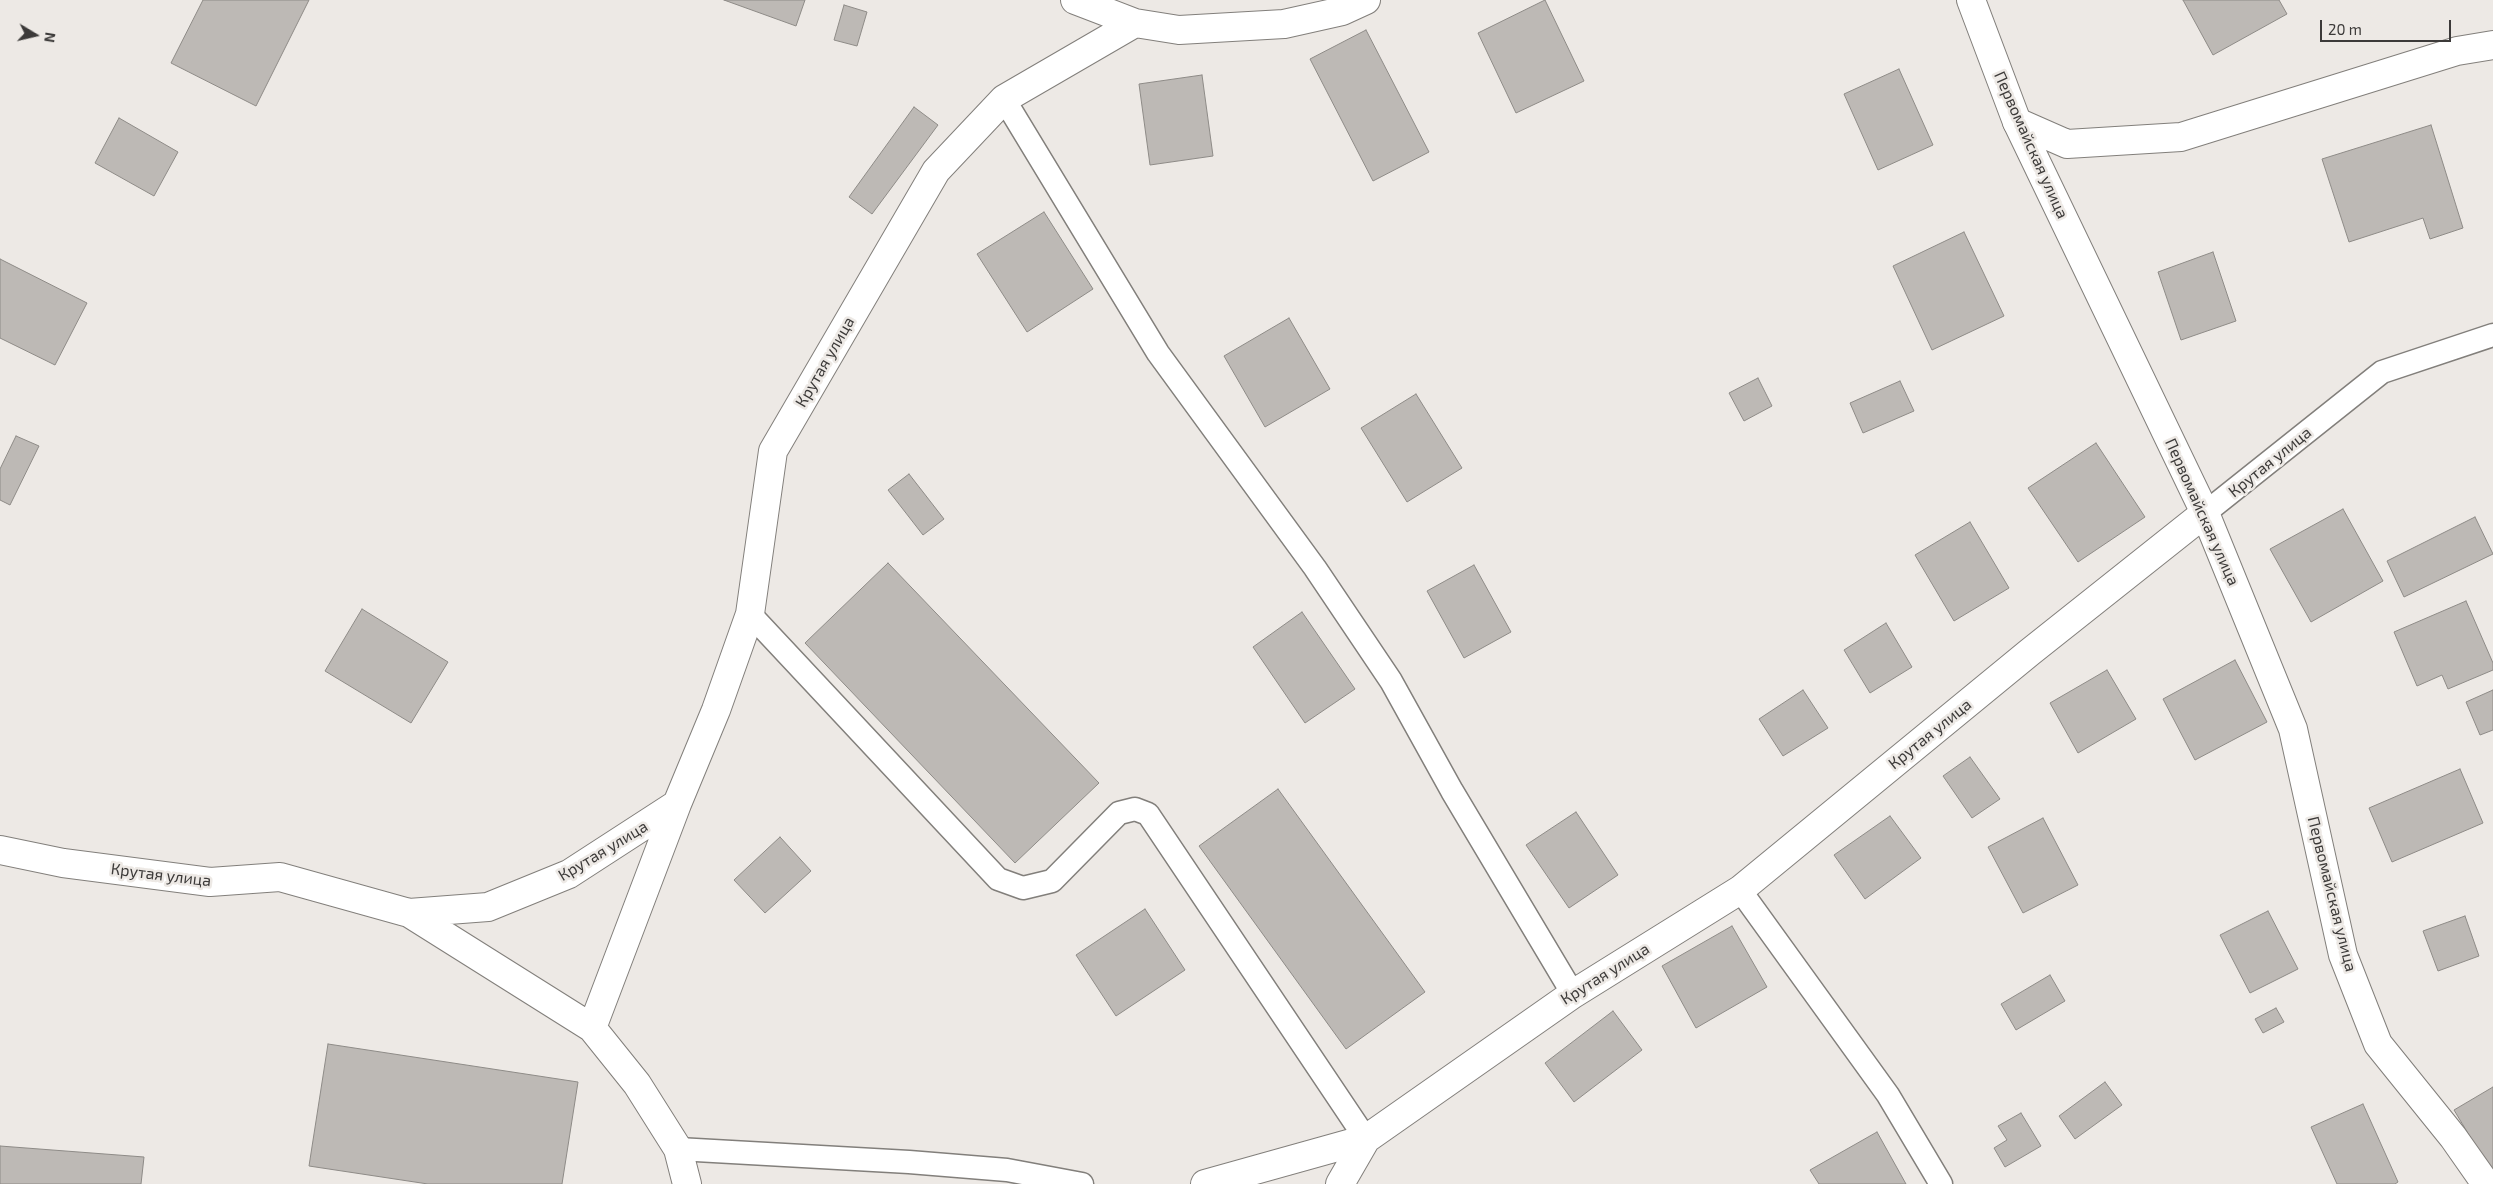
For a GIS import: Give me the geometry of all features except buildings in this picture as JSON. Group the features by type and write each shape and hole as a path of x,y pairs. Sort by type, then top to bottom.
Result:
{"street":[{"path":"1075,0 1132,12 1179,30 1284,24 1342,11 1366,0"},
{"name":"Первомайская улица","path":"1971,0 2017,122 2205,513 2293,729 2343,955 2378,1044 2453,1137 2486,1184"},
{"name":"Крутая улица","path":"592,1028 677,804 716,710 750,614 773,450 936,171 1004,99 1132,12"},
{"path":"2017,122 2067,144 2181,137 2457,51 2493,45"},
{"name":"Крутая улица","path":"1205,1184 1366,1138 1573,994 1740,890 2030,652 2205,513"},
{"name":"Крутая улица","path":"408,913 488,907 560,878 630,836 677,804"},
{"name":"Крутая улица","path":"0,850 63,863 210,882 280,877 408,913 592,1028 637,1084 678,1149 687,1184"},
{"name":"Крутая улица","path":"1340,1184 1366,1138"}],"lane":[{"path":"1004,99 1158,353 1315,568 1391,681 1452,791 1573,994"},
{"name":"Крутая улица","path":"2205,513 2382,372 2493,335"},
{"path":"750,614 998,879 1023,888 1052,881 1119,813 1135,809 1148,814 1366,1138"},
{"path":"1740,890 1888,1095 1941,1184"},
{"path":"678,1149 988,1168 1082,1184"}]}
